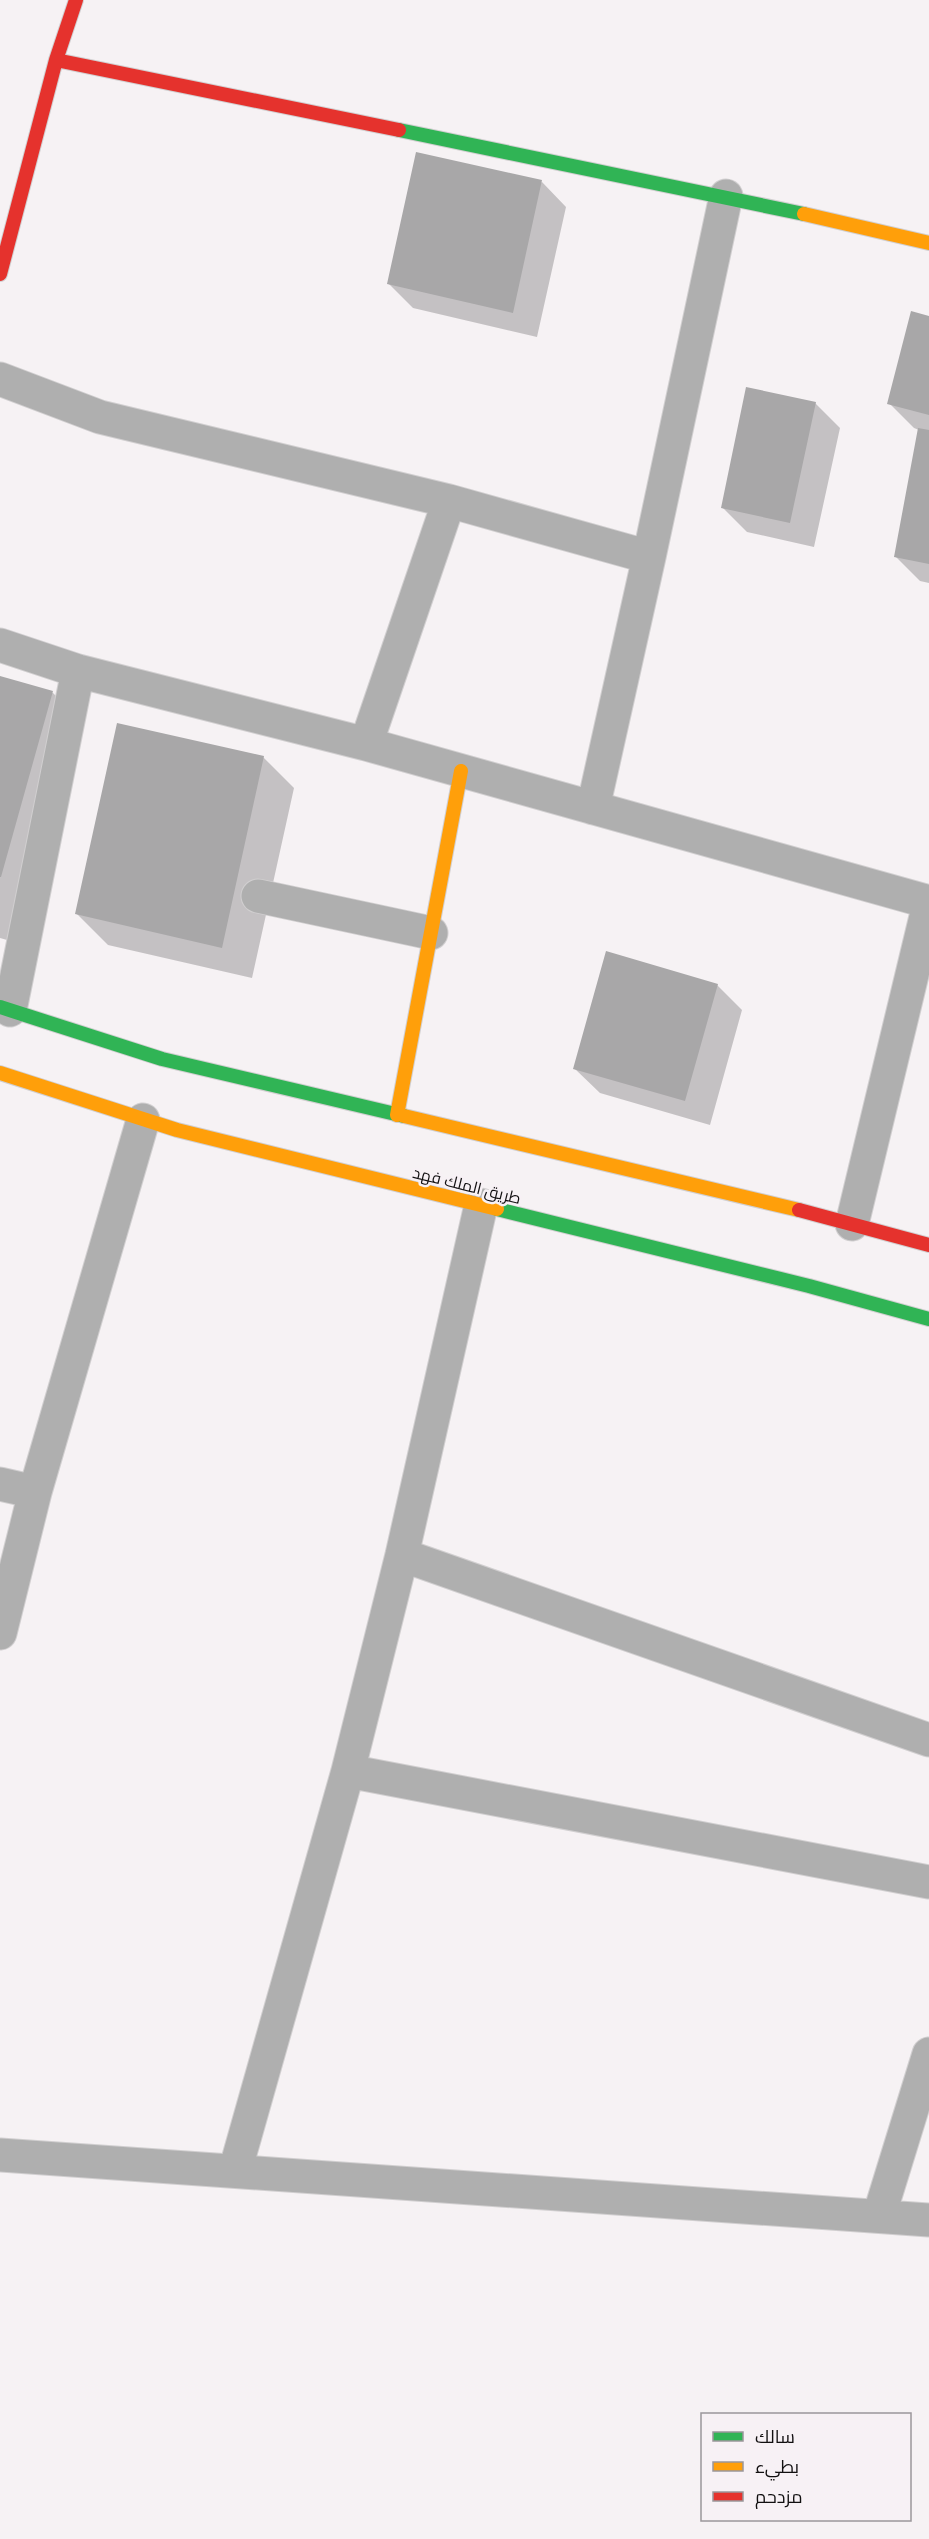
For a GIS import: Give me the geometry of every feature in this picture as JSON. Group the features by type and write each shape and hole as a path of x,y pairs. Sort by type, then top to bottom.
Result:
{"main road":[{"path":"0,274 56,60 76,0"},
{"path":"56,60 726,196 929,243"},
{"path":"397,1115 461,771"},
{"path":"5,1009 162,1059 852,1224 929,1245"},
{"name":"طريق الملك فهد","path":"0,1073 188,1133 809,1286 929,1319"}],"street":[{"path":"593,808 726,196"},
{"path":"0,379 100,417 449,501 649,557"},
{"path":"366,744 449,501"},
{"path":"0,645 78,672 366,744 929,903 852,1224"},
{"path":"5,1009 78,672"},
{"path":"258,896 430,933"},
{"path":"0,1633 35,1492 143,1120"},
{"path":"235,2171 348,1771 402,1555 481,1205"},
{"path":"0,1484 35,1492"},
{"path":"402,1555 929,1740"},
{"path":"348,1771 929,1882"},
{"path":"879,2216 929,2054"},
{"path":"0,2155 929,2220"}],"building":[{"path":"416,152 542,180 513,313 387,284"},
{"path":"911,311 929,316 929,415 887,404"},
{"path":"746,387 816,402 790,523 721,508"},
{"path":"918,428 929,430 929,564 894,557"},
{"path":"0,676 53,691 1,877 0,877"},
{"path":"117,723 264,756 222,948 75,914"},
{"path":"606,951 718,984 685,1101 573,1069"}],"traffic: fast":[{"path":"399,130 804,214"},
{"path":"0,1007 162,1059 404,1116"},
{"path":"497,1209 809,1286 929,1319"}],"traffic: slow":[{"path":"804,214 929,243"},
{"path":"397,1115 461,771"},
{"path":"0,1073 177,1130 497,1209"},
{"path":"404,1116 799,1210"}],"traffic: jam":[{"path":"0,274 56,60 76,0"},
{"path":"56,60 399,130"},
{"path":"799,1210 929,1245"}]}
